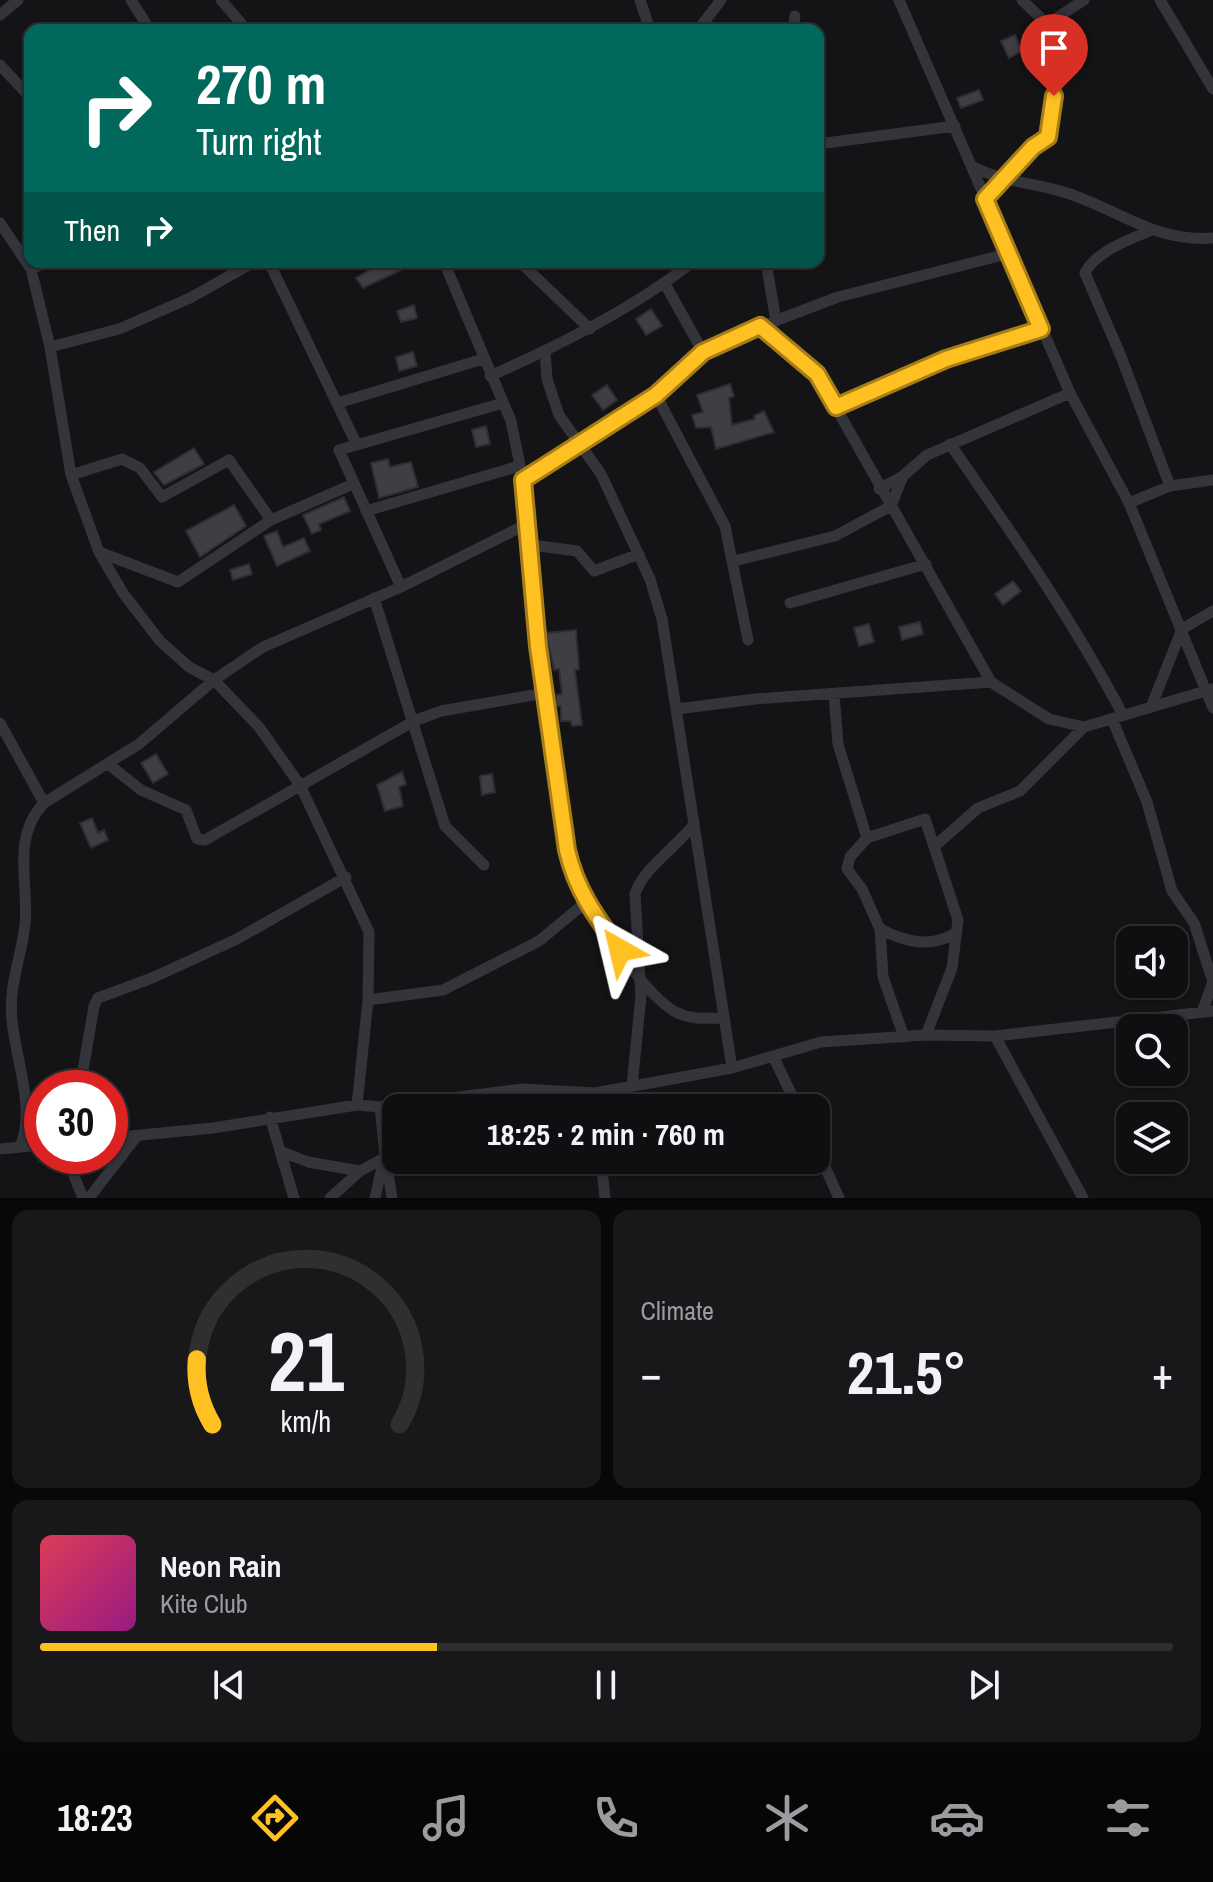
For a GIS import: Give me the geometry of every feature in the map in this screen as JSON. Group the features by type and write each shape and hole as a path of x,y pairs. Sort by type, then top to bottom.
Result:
{"street":[{"path":"0,15 18,0"},
{"path":"131,0 146,24"},
{"path":"221,0 242,24"},
{"path":"640,0 648,24"},
{"path":"703,24 721,0"},
{"path":"899,0 1070,393 1129,503 1210,690 1213,708"},
{"path":"985,199 1005,181 1033,147 1048,137 1059,78 1051,28 1022,0"},
{"path":"1051,28 1058,17 1084,0"},
{"path":"1160,0 1213,89"},
{"path":"794,24 795,16"},
{"path":"0,65 24,91"},
{"path":"824,143 955,126"},
{"path":"972,166 1005,181 1064,192 1095,202 1150,231 1211,242"},
{"path":"1124,220 1127,240"},
{"path":"0,223 5,239 24,261"},
{"path":"1150,231 1127,240 1093,263 1085,273 1120,354 1170,486"},
{"path":"523,480 656,395 703,352 760,326 838,297 1007,254"},
{"path":"50,347 119,329 190,298 243,268"},
{"path":"272,268 356,443"},
{"path":"446,268 511,421 529,523 545,693 573,878 585,903 661,1003 681,1015 724,1018"},
{"path":"526,268 590,329"},
{"path":"490,376 590,329 665,284 685,268"},
{"path":"767,268 776,321"},
{"path":"31,269 50,347 71,475 99,552 123,593 160,641 189,667 214,680 259,727 300,785 346,877 369,932 368,1000 357,1105"},
{"path":"665,284 703,352"},
{"path":"760,326 817,374 879,489 926,564 991,682 1049,719 1084,727"},
{"path":"836,407 946,359 1041,329"},
{"path":"545,351 547,379 559,415 601,474 639,554 662,619 732,1068"},
{"path":"338,403 483,359"},
{"path":"879,489 903,476 927,455 1070,393"},
{"path":"656,395 716,503 734,561 748,640"},
{"path":"401,587 338,452 356,443 431,426 503,403"},
{"path":"128,1137 213,1128 357,1105 380,1107 523,1089 595,1093 732,1068 821,1042 926,1035 995,1036 1208,1012 1213,982 1194,923 1172,891 1147,802 1118,717 1084,641 950,444"},
{"path":"71,475 122,459 140,468 162,497 229,460 271,520"},
{"path":"366,511 519,466"},
{"path":"734,561 835,536 891,506 903,476"},
{"path":"1129,503 1170,486 1213,480"},
{"path":"99,552 178,582 271,520 353,484"},
{"path":"20,1147 26,1122 10,989 25,923 23,845 32,816 44,803 139,744 214,680 263,647 401,587 529,523"},
{"path":"531,545 577,551 594,571 639,554"},
{"path":"790,603 926,564"},
{"path":"374,598 445,826 484,865"},
{"path":"1151,707 1182,629 1213,611"},
{"path":"677,709 991,682"},
{"path":"936,845 978,808 1020,791 1084,727 1210,690"},
{"path":"108,764 141,790 186,810 197,839 205,840 414,721 441,711 545,693"},
{"path":"834,694 838,744 867,838"},
{"path":"0,723 44,803"},
{"path":"904,1037 883,977 880,929 862,889 847,869 850,857 867,838 925,819 955,907 957,932 944,996 926,1035"},
{"path":"632,1086 639,1019 635,894 639,882 678,845 694,824"},
{"path":"678,845 699,856"},
{"path":"83,1070 98,998 152,978 237,939 346,877"},
{"path":"368,1000 443,990 539,941 585,903"},
{"path":"880,929 895,937 924,943 944,941 957,932"},
{"path":"0,1030 12,1021"},
{"path":"995,1036 1083,1198"},
{"path":"774,1058 791,1094"},
{"path":"380,1107 382,1127"},
{"path":"270,1117 294,1198"},
{"path":"89,1198 100,1192 137,1136"},
{"path":"0,1149 24,1147"},
{"path":"280,1151 308,1162 360,1171"},
{"path":"330,1198 360,1171 382,1158"},
{"path":"375,1198 382,1169"},
{"path":"73,1174 83,1198"},
{"path":"388,1174 392,1198"},
{"path":"602,1174 605,1198"},
{"path":"828,1174 839,1198"}],"building":[{"path":"1015,35 1022,51 1009,58 1001,41"},
{"path":"979,90 983,100 961,108 957,98"},
{"path":"373,268 403,269 363,288 356,278"},
{"path":"414,305 417,318 401,322 397,311"},
{"path":"651,309 662,326 646,335 636,319"},
{"path":"413,352 417,366 399,371 396,357"},
{"path":"730,384 734,396 729,398 732,425 755,419 754,416 764,411 774,432 716,449 711,427 696,428 692,415 703,412 697,395"},
{"path":"607,385 617,400 603,410 592,395"},
{"path":"486,426 490,444 476,447 472,430"},
{"path":"194,448 204,464 164,485 154,472"},
{"path":"388,459 390,467 411,462 418,487 379,498 371,463"},
{"path":"344,497 350,511 319,524 321,530 312,534 303,515"},
{"path":"234,505 246,526 200,557 186,531"},
{"path":"277,531 283,547 304,538 310,551 277,566 264,536"},
{"path":"249,564 252,574 233,580 230,570"},
{"path":"1013,581 1021,591 1003,605 995,594"},
{"path":"920,622 923,634 902,640 899,627"},
{"path":"869,624 874,642 859,646 854,628"},
{"path":"576,630 579,669 575,670 582,725 572,726 571,721 561,721 561,706 556,706 556,695 562,694 559,669 554,670 546,633"},
{"path":"156,754 168,774 153,783 141,763"},
{"path":"402,772 406,784 399,787 403,806 385,811 377,785"},
{"path":"492,774 495,792 482,795 480,776"},
{"path":"92,818 98,833 104,830 108,840 91,848 80,823"}],"route":[{"path":"620,950 585,903 573,878 567,850 538,646 523,480 656,395 703,352 760,326 817,374 836,407 946,359 1041,329 985,199 1005,181 1033,147 1048,137 1054,96"}]}
